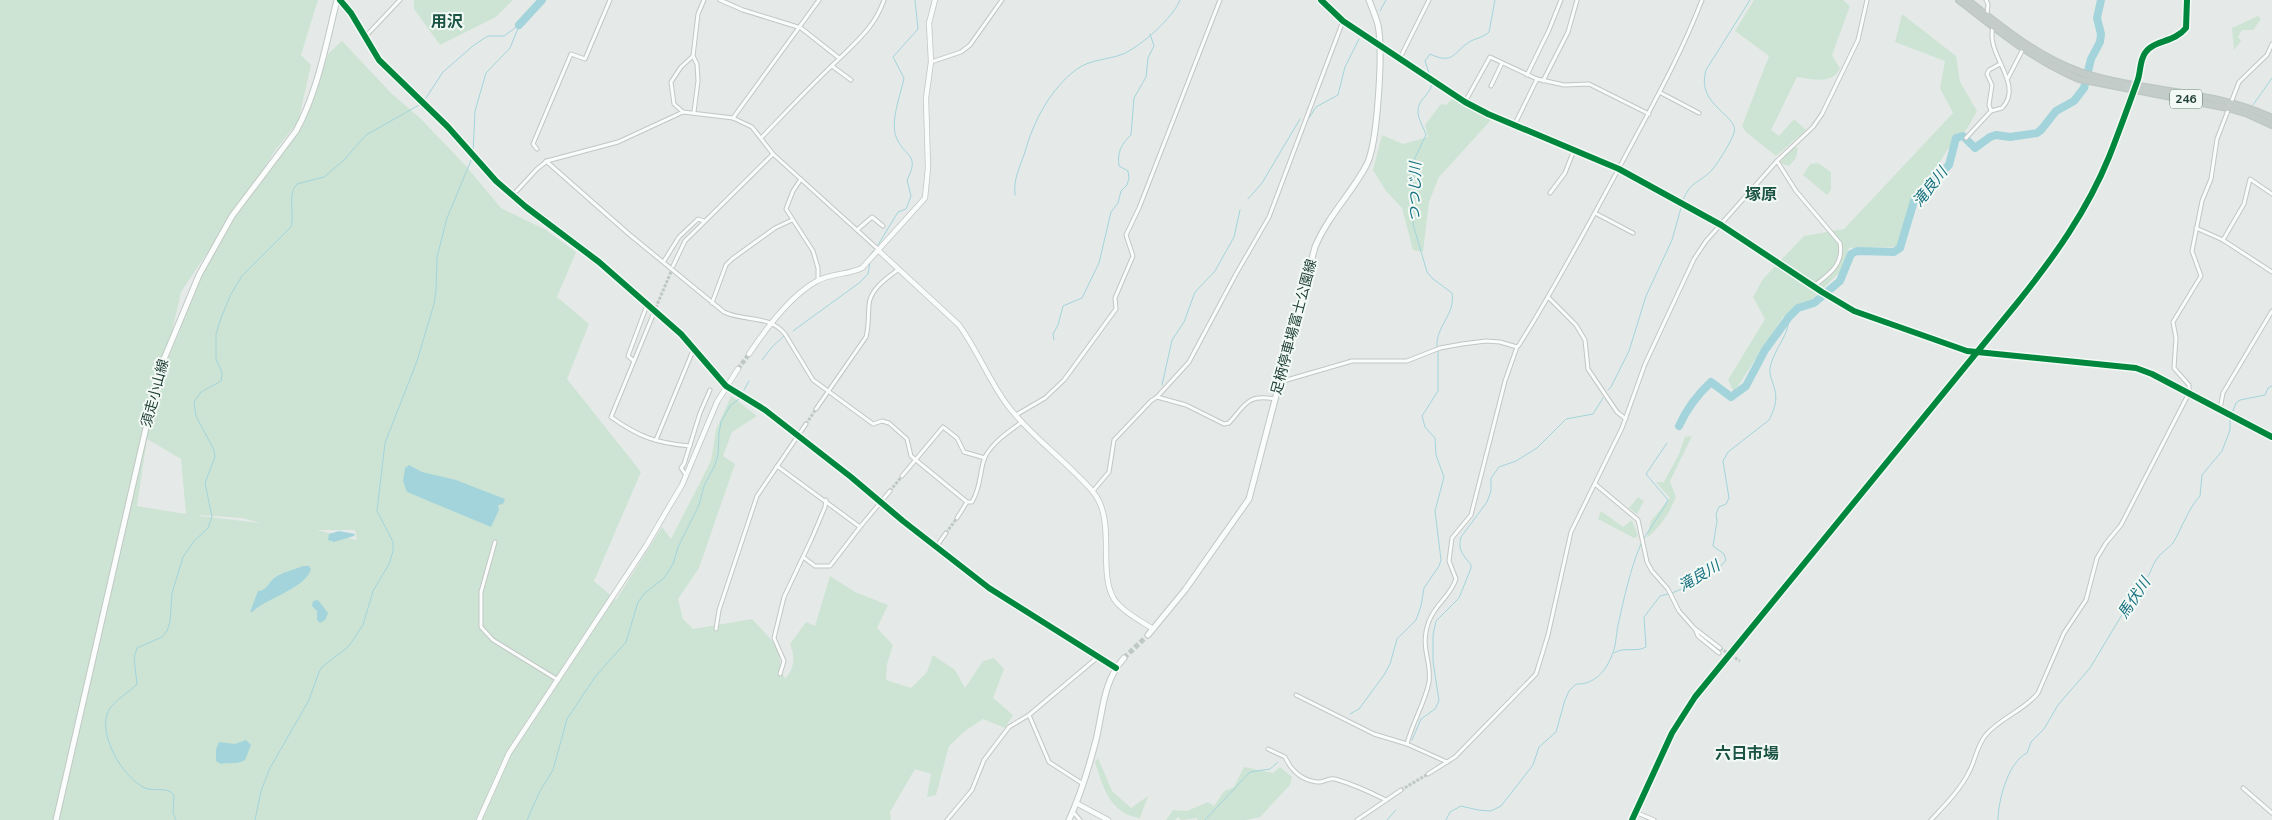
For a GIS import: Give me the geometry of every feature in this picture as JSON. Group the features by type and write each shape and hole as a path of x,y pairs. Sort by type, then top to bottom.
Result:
{"highway":[{"name":"246","path":"1959,0 2023,49 2052,67 2080,79 2135,87 2229,105 2272,118"},
{"name":"246","path":"1967,0 2037,52 2099,81"},
{"name":"246","path":"2229,105 2272,125"}],"main road":[{"name":"須走小山線","path":"56,820 159,371 199,275 232,216 303,119 317,80 339,0"},
{"name":"足柄停車場富士公園線","path":"1148,635 1185,590 1249,498 1315,247 1326,222 1367,165 1374,146 1380,44 1378,25 1369,0"},
{"path":"1069,820 1083,784 1097,737 1106,689 1116,668 1124,658"}],"street":[{"path":"339,0 351,13 364,38 385,67 430,109 512,196 587,253 647,304 694,347 726,386 758,406 851,476 936,547 998,594 1116,668"},
{"path":"364,38 400,0"},
{"path":"537,149 533,144 571,54 585,59 610,0"},
{"path":"694,112 698,81 697,64 693,56 698,14 704,0"},
{"path":"720,0 743,10 800,28 839,58"},
{"path":"733,118 819,0"},
{"path":"761,138 839,58 858,43 872,27 884,0"},
{"path":"749,354 780,312 818,281 853,273 867,263 925,198 928,158 926,98 932,62 929,23 935,0"},
{"path":"932,62 961,52 970,45 1002,0"},
{"path":"1015,416 1045,398 1064,380 1116,308 1115,298 1134,256 1126,235 1139,208 1220,0"},
{"path":"1321,0 1344,21 1465,102 1514,126 1619,169 1721,226 1829,297 1854,311 1955,348 1977,352 2136,368 2152,374 2272,437"},
{"path":"1400,58 1428,0"},
{"path":"1527,74 1549,30 1561,0"},
{"path":"1543,81 1568,32 1577,0"},
{"path":"1407,744 1428,684 1424,643 1429,622 1434,611 1452,592 1456,579 1449,561 1452,538 1470,515 1505,381 1517,347 1548,297 1661,93 1686,42 1702,0"},
{"path":"1428,774 1455,757 1536,674 1548,635 1571,532 1626,419 1645,364 1694,259 1706,241 1777,161 1813,127 1822,114 1858,40 1867,0"},
{"path":"1986,0 1989,8 1987,15"},
{"path":"1632,820 1672,733 1695,696 2044,270 2075,223 2105,165 2135,87 2145,52 2154,45 2176,38 2186,28 2187,0"},
{"path":"1093,491 1109,472 1114,440 1151,401 1157,398 1189,362 1236,274 1269,218 1344,21"},
{"path":"1993,26 1990,37 2008,79"},
{"path":"1931,820 1958,789 1969,772 1983,738 2000,722 2033,699 2038,693 2064,633 2086,600 2097,558 2106,543 2121,525 2189,393 2189,385 2174,368 2176,338 2173,322 2201,276 2192,251 2203,195 2211,179 2217,138 2238,82 2267,55 2272,44"},
{"path":"1966,138 1991,111 2002,108 2006,104 2008,79 2023,49"},
{"path":"683,112 674,104 671,82 681,67 693,56"},
{"path":"1465,102 1490,57 1543,81 1564,85 1589,84 1648,114"},
{"path":"1491,86 1502,63"},
{"path":"1991,111 1989,105 1992,85 1987,74 1989,70 2000,64"},
{"path":"832,66 851,80"},
{"path":"1514,126 1537,79"},
{"path":"1661,93 1699,113"},
{"path":"512,196 544,163 623,140 683,112 733,118 752,127 773,154 959,326 970,340 1000,394 1015,416 1093,491 1104,514 1108,578 1114,599 1153,630"},
{"path":"1550,193 1565,173 1574,150"},
{"path":"673,266 683,244 773,154"},
{"path":"1777,161 1796,191 1840,243 1841,249 1836,268 1814,286"},
{"path":"544,163 712,303 730,315 772,322 785,334 813,380 873,424 882,421 889,423 904,436 909,444 909,453 915,460 967,502 972,502 979,490 985,458 995,443 1022,422"},
{"path":"801,179 792,191 786,209 813,251 818,268 818,281"},
{"path":"2223,240 2244,204 2250,179 2272,194"},
{"path":"1595,213 1633,233"},
{"path":"857,230 872,217 883,226"},
{"path":"664,262 679,237 698,219 704,221"},
{"path":"712,303 726,266 732,259 775,228 792,220"},
{"path":"2196,228 2223,240 2272,272"},
{"path":"816,409 866,337 870,323 869,304 873,292 899,269"},
{"path":"1548,297 1576,325 1585,340 1588,369 1617,412 1626,419"},
{"path":"634,361 628,356 647,304"},
{"path":"2220,409 2223,393 2272,311"},
{"path":"653,315 611,417 633,433 670,444 690,446"},
{"path":"1280,382 1352,362 1407,361 1440,348 1486,341 1500,342 1517,347"},
{"path":"656,440 694,347"},
{"path":"479,820 508,753 559,680 646,546 686,474 710,416 726,386 738,369"},
{"path":"686,474 681,468 710,390"},
{"path":"1157,398 1186,405 1224,424 1229,423 1243,405 1256,397 1275,399"},
{"path":"716,629 719,610 754,503 806,424"},
{"path":"902,476 943,427 957,438 964,452 985,458"},
{"path":"777,466 826,500 860,527"},
{"path":"1595,484 1638,520 1647,562 1668,589 1679,611 1694,628 1720,648"},
{"path":"803,557 815,566 830,566 890,490"},
{"path":"780,674 784,662 774,638 784,597 825,508 826,500"},
{"path":"958,518 967,502"},
{"path":"936,547 946,533"},
{"path":"495,542 482,592 481,627 493,640 559,680"},
{"path":"1694,628 1698,636 1719,653"},
{"path":"947,820 972,790 984,760 1009,726 1029,715 1098,657"},
{"path":"1296,695 1374,734 1407,744 1447,762"},
{"path":"1029,715 1048,762 1083,784"},
{"path":"1268,748 1285,757 1291,770 1296,773 1318,782 1334,778 1361,787 1386,800"},
{"path":"2243,788 2272,813"},
{"path":"1356,820 1402,790"},
{"path":"1076,803 1108,820"},
{"path":"1073,812 1080,820"},
{"path":"1636,812 1654,820"}],"green space":[{"path":"0,0 318,0 301,55 311,65 298,122 277,148 181,292 164,367 179,333 188,301 241,204 304,124 328,54 342,41 391,93 420,118 466,166 501,208 546,230 576,252 557,297 589,324 567,379 641,472 594,581 616,600 662,527 671,539 711,461 716,430 731,396 757,416 732,432 723,456 735,464 699,568 678,599 683,619 693,629 752,619 775,645 785,679 791,670 793,662 790,644 806,622 815,626 830,576 855,592 888,605 877,628 893,645 887,664 886,680 911,688 927,672 933,655 955,670 965,688 983,661 994,658 1004,669 993,698 1013,715 1005,728 983,719 965,731 949,746 936,795 927,797 931,774 915,769 890,812 891,820 0,820","holes":["161,378 159,401 149,430","147,439 181,459 186,514 137,506","200,516 242,518 261,523","317,530 355,530 357,540"]},
{"path":"414,0 513,0 496,17 440,45 414,9"},
{"path":"1754,0 1843,0 1850,6 1832,55 1840,69 1832,77 1821,80 1797,77 1771,130 1779,136 1794,119 1806,130 1776,156 1746,132 1742,126 1769,56 1735,31"},
{"path":"1902,14 1956,56 1960,82 1977,111 1967,129 1947,150 1933,174 1912,199 1898,247 1849,248 1841,271 1807,304 1783,317 1734,392 1728,380 1765,319 1753,297 1763,279 1804,236 1844,229 1953,113 1940,88 1945,61 1895,42"},
{"path":"2258,16 2261,19 2253,30 2242,30 2238,37 2241,41 2234,50 2232,28"},
{"path":"1453,98 1492,119 1439,177 1429,202 1423,252 1413,250 1402,208 1386,191 1373,170 1382,135 1403,144 1428,137 1425,125 1441,104 1446,105"},
{"path":"1793,146 1798,148 1796,158 1789,166 1780,163"},
{"path":"1818,163 1831,172 1831,190 1827,195 1803,175 1810,164"},
{"path":"1692,436 1670,481 1676,497 1660,524 1647,538 1651,521 1670,498 1656,482 1664,482 1679,454 1685,437"},
{"path":"1638,497 1644,501 1637,514 1629,508"},
{"path":"1601,511 1623,527 1632,520 1638,536 1634,538 1598,519"},
{"path":"1098,758 1112,791 1131,808 1148,796 1140,818 1121,811 1109,798 1095,762"},
{"path":"1244,767 1273,773 1280,767 1292,777 1290,785 1260,817 1246,820 1197,820 1198,818 1181,820 1178,817 1175,820 1166,820 1173,810 1187,811 1208,802 1214,806 1224,791 1234,787"}],"water":[{"path":"409,465 422,472 456,480 505,499 503,504 498,505 499,510 491,527 407,492 403,481 405,468"},
{"path":"339,531 355,534 354,536 334,542 328,540 329,534"},
{"path":"303,566 309,566 311,569 302,582 250,612 258,591 265,589 273,579 280,575"},
{"path":"318,600 328,613 325,620 320,623 317,620 317,611 312,606 313,601"},
{"path":"246,740 251,745 245,760 221,764 216,761 216,749 219,742 235,744"}],"waterway":[{"path":"519,25 542,0"},
{"path":"878,245 898,212 906,209 911,196 907,180 911,172 912,161 897,139 894,125 896,108 904,78 893,57 918,29 915,0"},
{"path":"1015,195 1016,178 1028,141 1044,106 1059,86 1082,66 1123,54 1138,45 1164,23 1177,7 1180,0"},
{"path":"1380,11 1386,0"},
{"name":"つつじ川","path":"1430,76 1425,61 1430,54 1449,58 1471,41 1489,32 1495,0"},
{"path":"1683,200 1691,187 1709,173 1727,148 1734,133 1731,121 1712,101 1704,82 1706,70 1750,0"},
{"name":"滝良川","path":"1679,426 1685,413 1711,382 1731,397 1746,386 1765,350 1789,317 1798,308 1814,303 1840,281 1851,254 1857,251 1894,252 1900,248 1914,201 1949,165 1956,138 1963,136 1975,148 1996,135 2010,137 2037,133 2056,111 2074,101 2084,88 2091,59 2100,42 2101,34 2097,18 2101,0"},
{"path":"424,101 443,72 474,45 488,36 504,36 519,25"},
{"path":"473,154 475,111 486,73 510,48 519,26"},
{"path":"1054,340 1053,334 1058,325 1063,306 1082,298 1099,263 1111,212 1118,203 1121,191 1127,185 1128,171 1119,166 1119,153 1122,145 1131,135 1134,98 1146,77 1148,58 1154,46 1150,34"},
{"path":"1309,118 1316,107 1338,95 1345,67 1359,39"},
{"path":"2253,105 2272,78"},
{"name":"つつじ川","path":"1431,80 1431,89 1418,107 1419,118 1426,135 1414,160 1413,224 1427,272 1433,279 1452,293 1451,307 1439,333 1437,347"},
{"path":"176,820 173,813 174,795 171,792 145,788 128,775 114,754 109,742 106,720 109,710 118,699 137,684 134,658 137,648 162,637 167,631 170,622 172,593 183,557 194,541 208,528 212,517 205,483 215,457 214,450 196,416 194,402 201,392 221,381 222,373 216,359 216,334 221,318 231,294 242,276 291,227 292,193 297,184 324,177 344,160 366,135 421,104"},
{"path":"1248,199 1262,183 1300,119"},
{"path":"255,820 261,791 270,768 309,700 319,672 322,667 349,646 363,625 373,591 389,564 393,551 393,542 377,511 385,443 417,361 434,304 437,257 447,218 472,158"},
{"path":"1608,390 1629,351 1646,296 1672,240 1681,208"},
{"path":"1162,385 1172,340 1184,322 1195,292 1215,271 1234,237 1240,210"},
{"path":"870,256 873,251"},
{"path":"793,331 859,283 868,274 870,262"},
{"name":"滝良川","path":"1672,593 1691,585 1696,578 1722,565 1726,560 1724,554 1713,546 1717,521 1716,514 1719,507 1726,504 1729,498 1723,461 1728,452 1769,420 1776,401 1776,393 1770,370 1771,364 1787,330 1789,317"},
{"path":"762,360 784,336"},
{"name":"つつじ川","path":"1350,714 1359,709 1384,675 1390,664 1397,639 1416,620 1424,588 1441,560 1435,511 1444,477 1436,455 1435,438 1425,427 1422,416 1438,391 1438,351"},
{"path":"744,390 749,381"},
{"name":"馬伏川","path":"1998,820 2002,793 2009,773 2020,758 2027,753 2031,742 2044,729 2058,705 2090,668 2141,583 2145,580 2158,558 2173,543 2200,496 2202,475 2222,451 2230,430 2230,419 2236,403 2240,400 2265,395 2268,388 2272,386"},
{"path":"1412,740 1421,719 1435,709 1439,701 1433,661 1433,635 1436,621 1459,598 1471,568 1460,546 1461,537 1487,502 1491,491 1491,478 1499,467 1516,461 1537,448 1566,419 1593,414 1603,398"},
{"path":"527,820 540,791 553,770 567,719 595,677 626,642 638,602 645,593 664,578 673,564 678,547 699,505 704,486 715,465 718,455 721,422 730,406 739,399"},
{"name":"滝良川","path":"1643,540 1668,500 1646,474 1667,443"},
{"name":"滝良川","path":"1446,820 1450,812 1461,806 1491,811 1501,806 1533,765 1539,747 1556,732 1569,691 1576,684 1588,682 1603,671 1614,648 1628,584 1641,544"},
{"name":"滝良川","path":"1614,653 1646,647 1644,617 1660,596 1668,594"},
{"name":"つつじ川","path":"1205,820 1250,772 1270,769 1278,762"},
{"path":"1387,820 1396,810"}],"tunnel":[{"path":"654,312 673,267"},
{"path":"738,369 749,354"},
{"path":"806,424 816,409"},
{"path":"890,491 902,476"},
{"path":"946,533 957,518"},
{"path":"1124,658 1148,635"},
{"path":"1720,648 1740,661"},
{"path":"1401,790 1428,774"}],"cycle path":[{"path":"340,0 351,13 379,60 448,127 496,181 526,207 599,262 681,334 726,386 765,410 989,588 1116,668"},
{"path":"1321,0 1343,21 1465,102 1488,114 1619,169 1721,225 1854,311 1967,351 2136,368 2152,374 2272,437"},
{"path":"1632,820 1672,733 1695,697 2018,302 2057,251 2091,196 2109,157 2138,79 2143,56 2153,46 2176,36 2186,28 2187,0"}],"district":[{"name":"用沢","path":"447,22"},
{"name":"塚原","path":"1761,195"},
{"name":"六日市場","path":"1747,754"}]}
